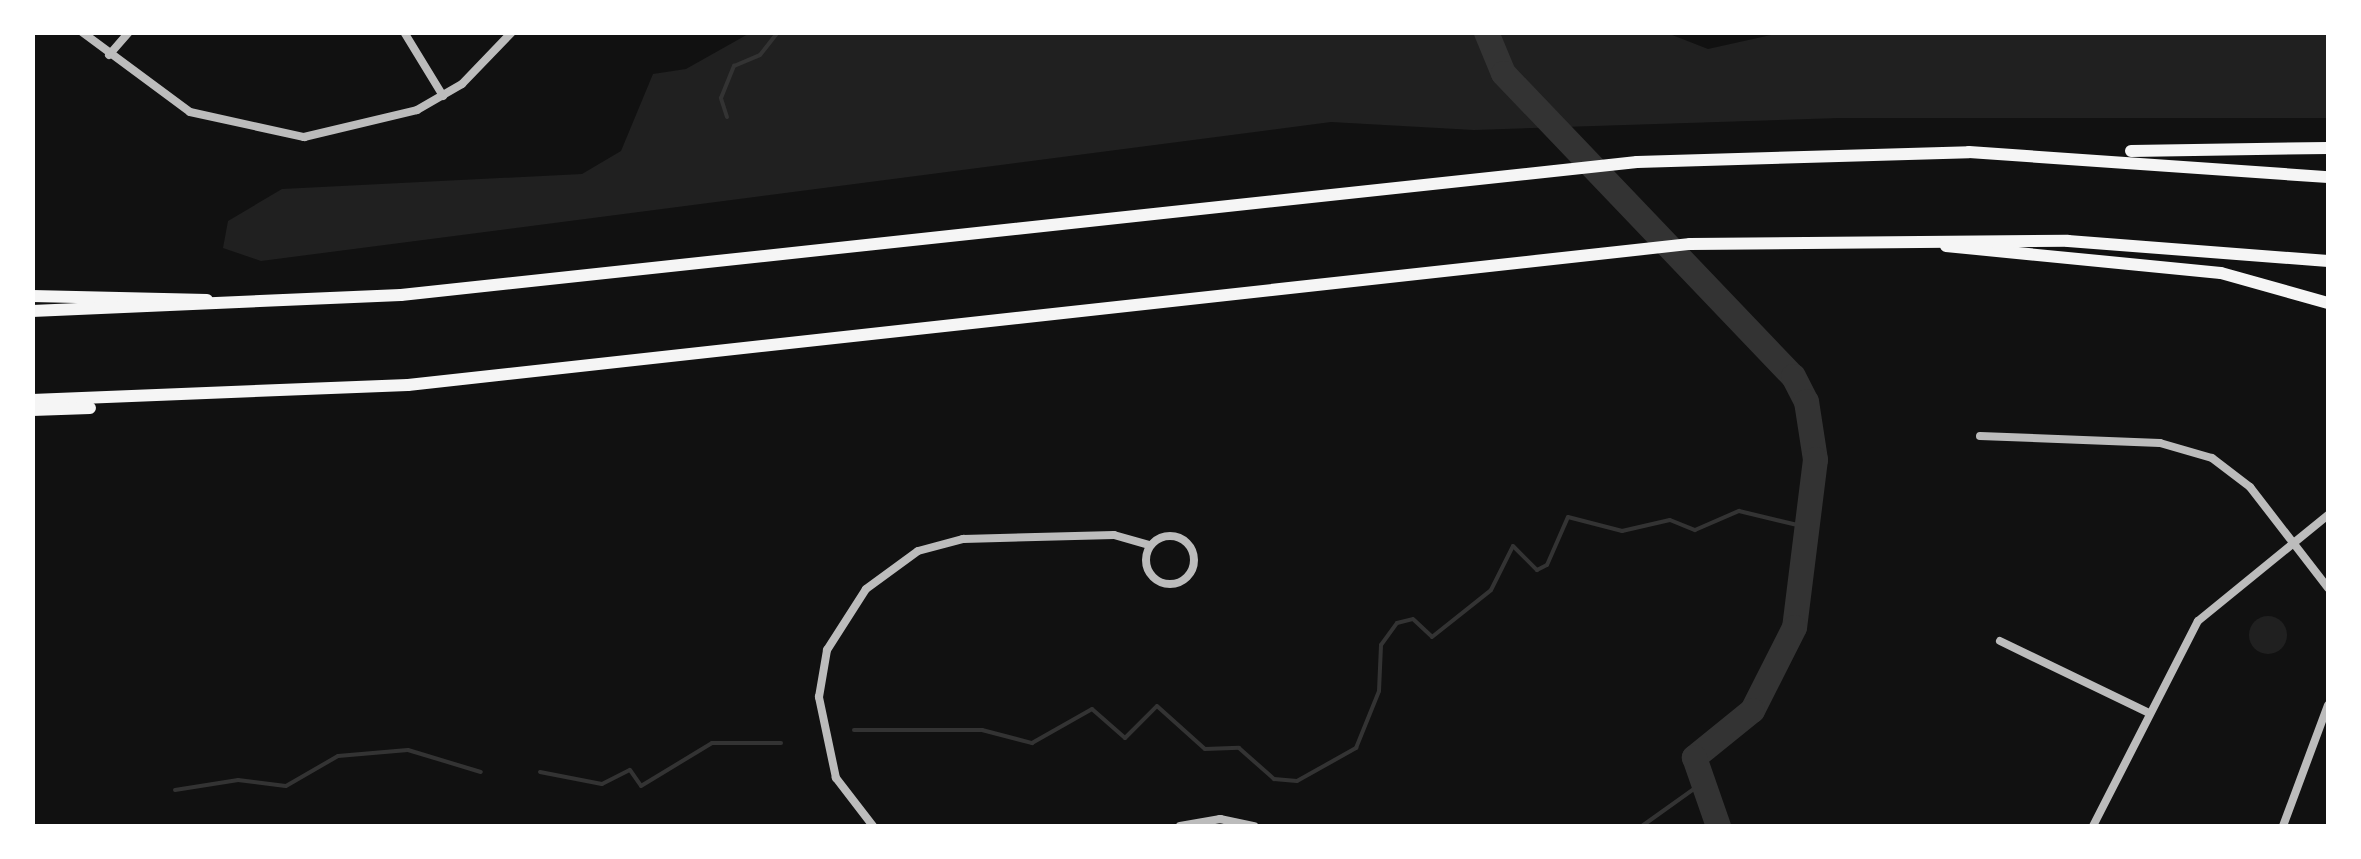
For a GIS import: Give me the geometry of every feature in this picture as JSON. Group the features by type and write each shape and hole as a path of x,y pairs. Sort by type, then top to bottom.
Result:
{"highway":[{"path":"32,310 310,302 1432,181 1738,156 2328,148"},
{"path":"1969,152 2328,177"},
{"path":"32,410 310,393 1504,260 1812,239 1894,239 2328,262"},
{"path":"1894,239 2220,273 2328,304"},
{"path":"32,296 310,302"},
{"path":"32,400 310,393"}],"street":[{"path":"82,32 190,112 276,136 364,130 444,96 512,32"},
{"path":"109,55 129,32"},
{"path":"404,32 444,96"},
{"path":"1980,436 2190,450 2234,473 2328,588"},
{"path":"2093,826 2147,712 2198,621 2328,515"},
{"path":"872,826 836,778 819,697 827,650 866,589 918,552 963,539 1114,534 1150,545 1184,540 1192,571 1178,583 1153,578 1150,545"},
{"path":"2000,641 2147,712"},
{"path":"2286,826 2328,705"},
{"path":"1180,826 1220,819 1254,826"}],"shaded area":[{"path":"1785,32 2328,33 2328,118 1839,118 1474,130 1331,122 261,261 223,248 228,221 282,189 582,174 621,151 653,74 686,69 750,33 1667,33 1708,49"},
{"path":"2268,616 2282,621 2287,635 2282,649 2268,654 2254,649 2249,635 2254,621"}],"waterway":[{"path":"727,117 721,98 734,66 760,55 778,32"},
{"path":"1444,32 1462,32"},
{"path":"1486,32 1503,73 1793,376 1806,401 1815,459 1794,627 1752,710 1694,757 1718,826"},
{"path":"854,730 982,730 1032,743 1092,709 1125,738 1157,706 1205,749 1239,748 1274,779 1297,781 1356,748 1379,691 1381,645 1397,623 1413,619 1432,637 1491,590 1513,546 1537,570 1547,565 1568,517 1622,531 1670,520 1695,530 1739,511 1810,528"},
{"path":"540,772 602,784 630,770 641,786 712,743 781,743"},
{"path":"175,790 238,780 286,786 338,756 408,750 481,772"},
{"path":"1642,826 1698,786"}]}
